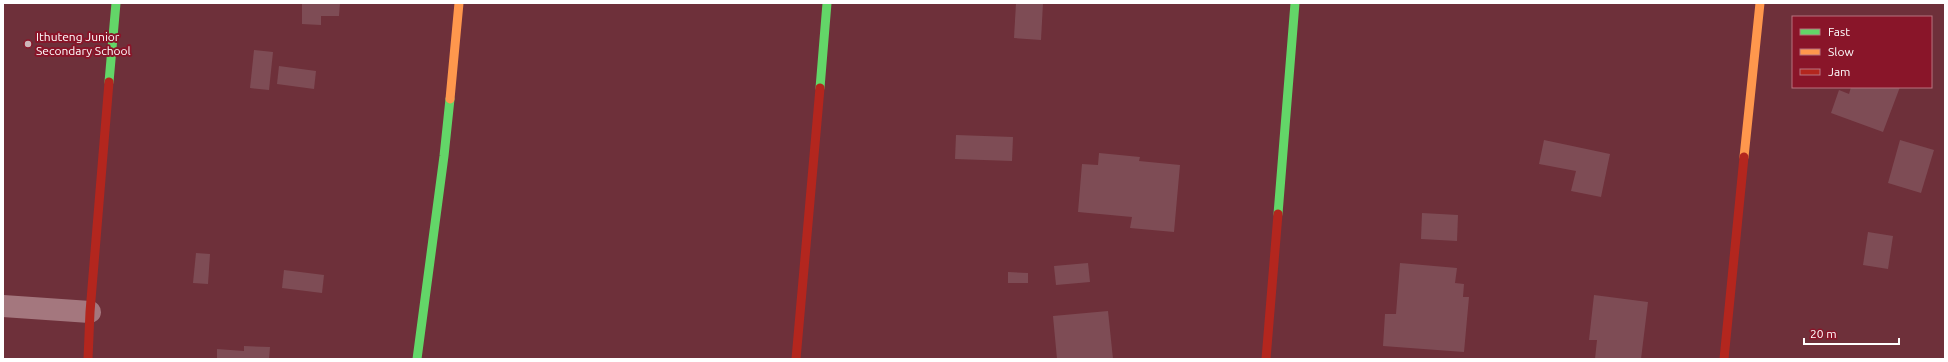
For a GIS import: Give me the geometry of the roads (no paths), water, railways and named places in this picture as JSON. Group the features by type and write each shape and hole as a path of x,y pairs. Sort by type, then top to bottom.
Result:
{"street":[{"path":"88,359 90,312 116,3"},
{"path":"417,359 434,222 444,156 459,3"},
{"path":"796,359 827,3"},
{"path":"1266,359 1295,3"},
{"path":"1724,359 1760,3"},
{"path":"3,306 90,312"}],"place":[{"name":"Ithuteng Junior Secondary School","path":"28,44"}]}
